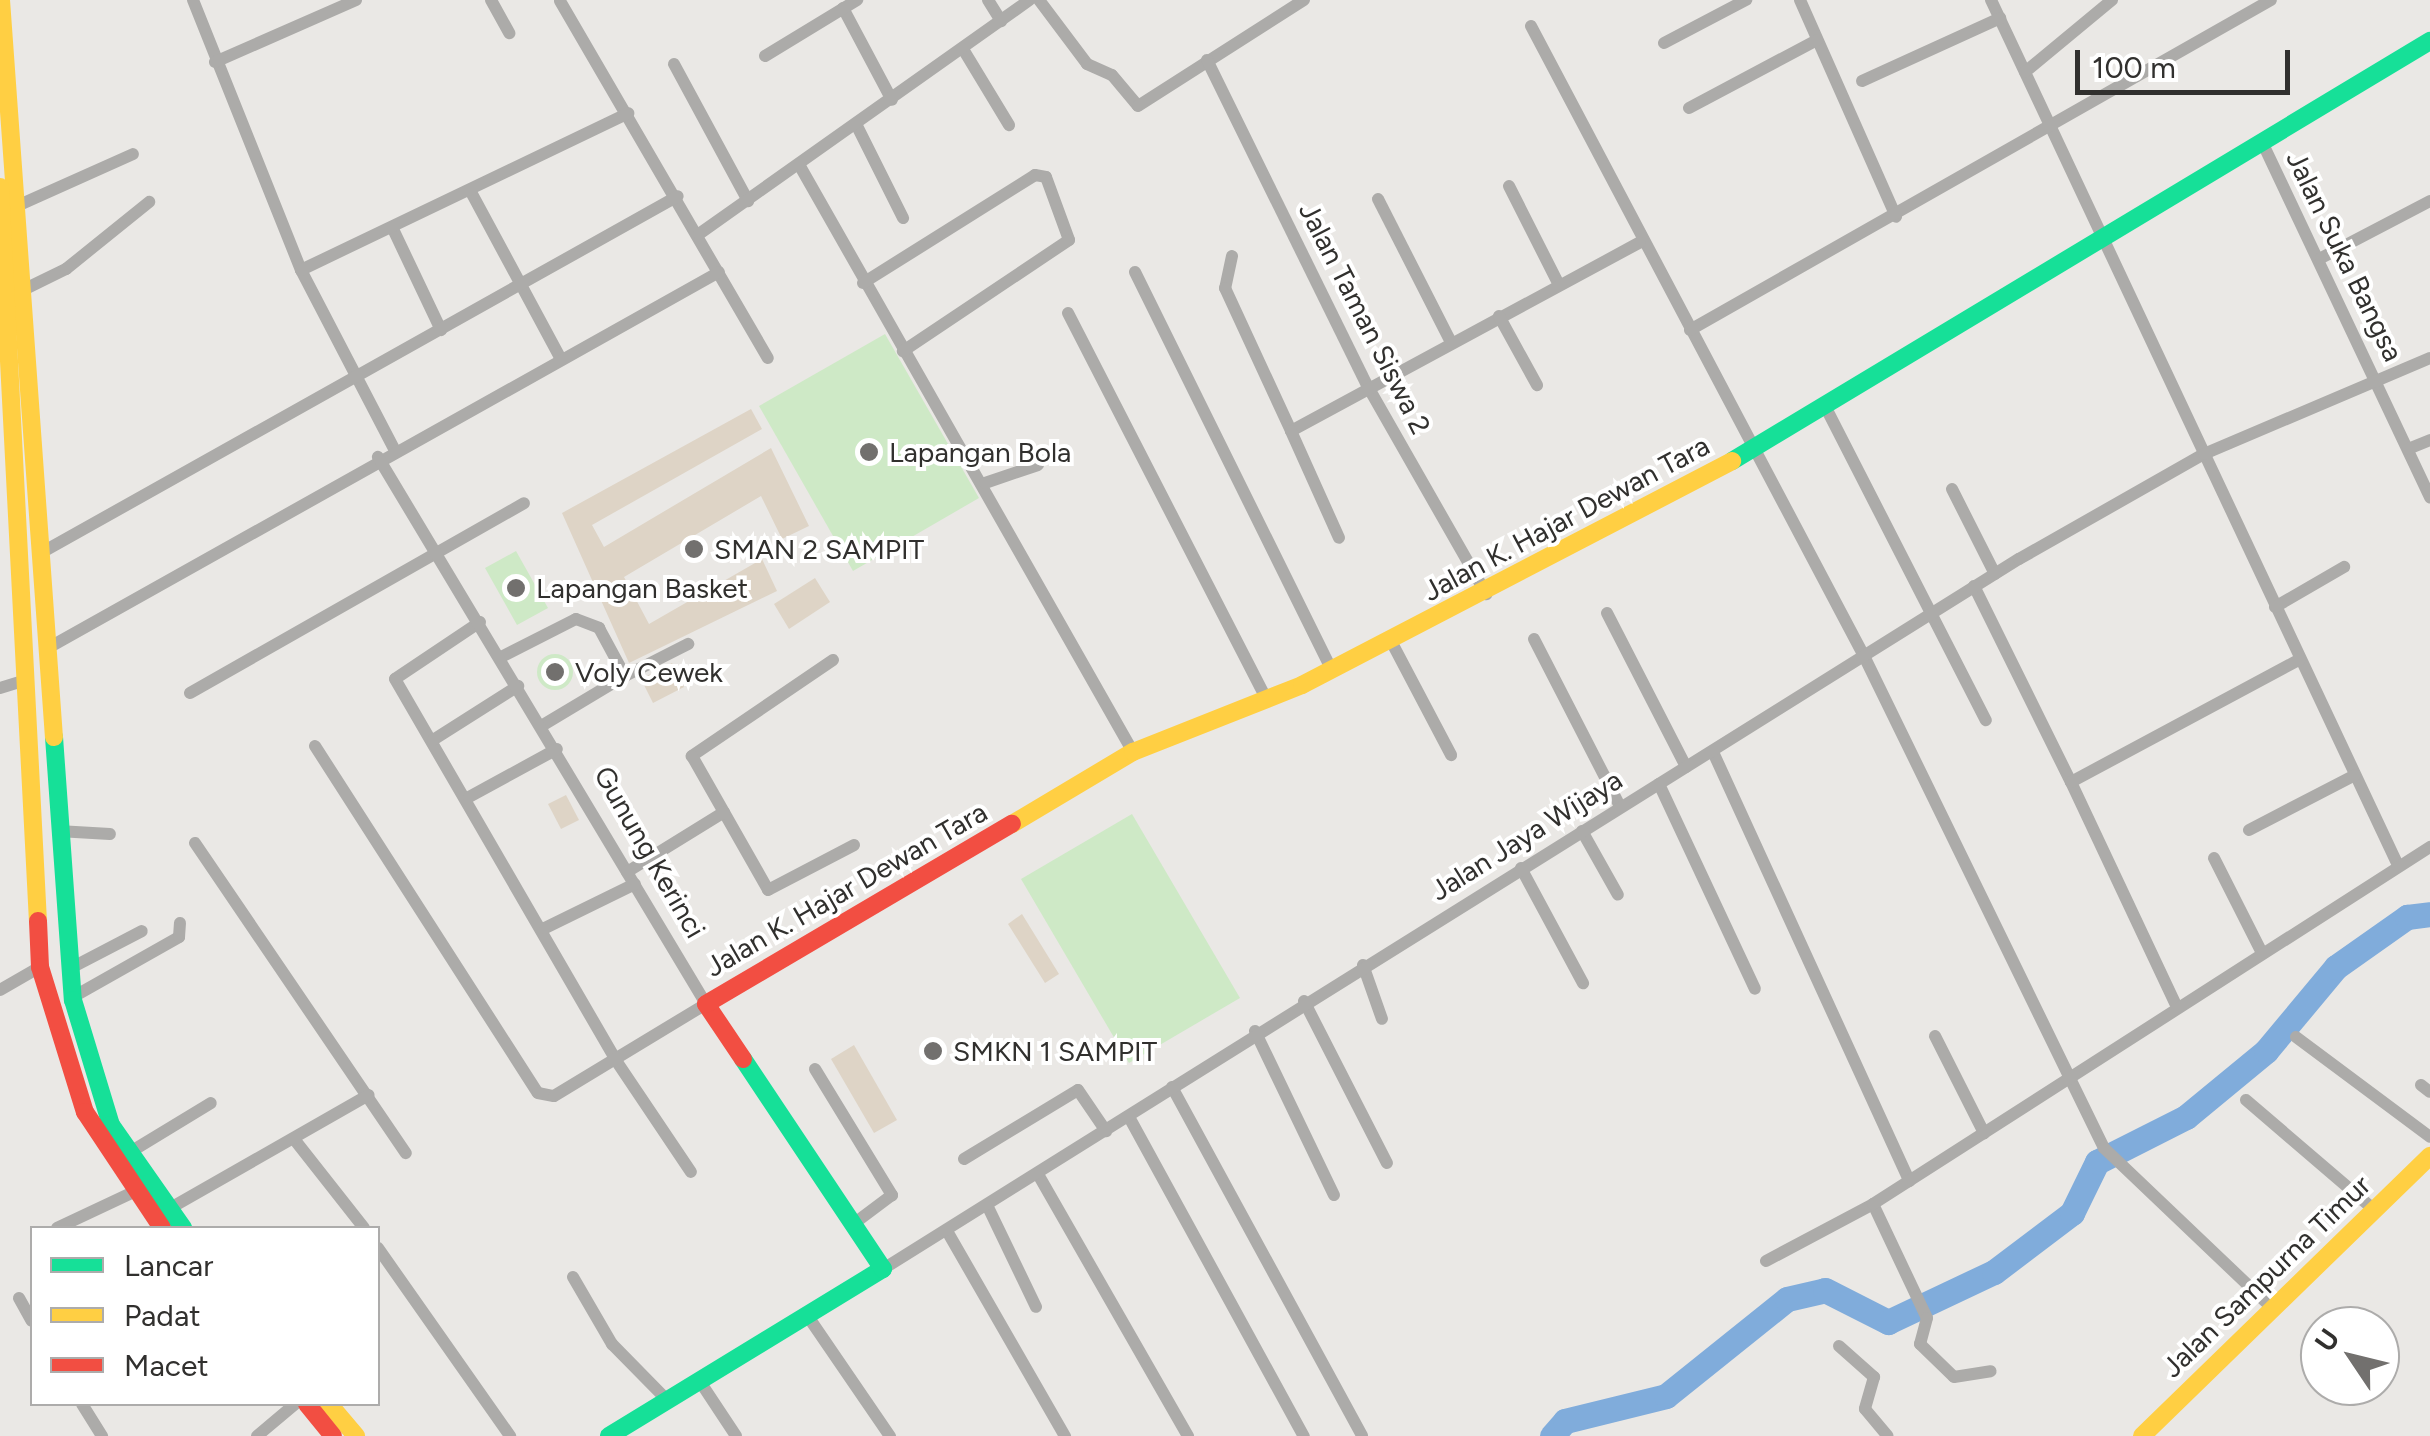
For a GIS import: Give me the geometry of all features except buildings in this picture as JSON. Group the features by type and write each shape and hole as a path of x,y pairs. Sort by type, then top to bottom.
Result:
{"street":[{"path":"1,0 23,290 18,340 6,384 27,680 40,967 85,1112 165,1219 369,1095"},
{"path":"193,0 300,270 350,379 394,449"},
{"path":"215,62 356,0"},
{"path":"491,0 509,33"},
{"path":"765,56 856,0"},
{"path":"988,0 1000,21"},
{"path":"699,234 800,168 1030,0"},
{"path":"1039,0 1087,64 1112,75 1133,104 1304,0"},
{"path":"1664,43 1746,0"},
{"path":"1800,0 1896,217"},
{"path":"1991,0 2397,863"},
{"path":"2025,72 2112,0"},
{"path":"1690,330 2053,131 2271,0"},
{"path":"560,1 678,196 768,358"},
{"path":"843,8 892,100"},
{"path":"1862,81 2000,18"},
{"path":"1531,26 1639,243 1690,330 1864,656 2104,1148 2113,1163 2272,1308"},
{"path":"1689,108 1818,40"},
{"name":"Jalan K. Hajar Dewan Tara","path":"706,1004 1133,752 1267,701 1332,671 1486,594 1754,448 2107,243 2428,47"},
{"path":"962,49 1009,125"},
{"name":"Jalan Taman Siswa 2","path":"1207,60 1367,385 1486,594"},
{"path":"674,64 748,201"},
{"path":"300,270 393,230 628,113"},
{"path":"857,126 903,218"},
{"name":"Jalan Suka Bangsa","path":"2264,144 2321,258 2430,498"},
{"path":"17,206 133,154"},
{"path":"800,168 863,283 985,483 1133,752"},
{"path":"863,283 1035,175 1046,177 1069,240 904,351"},
{"path":"1509,186 1559,285"},
{"path":"0,187 42,554 69,969 104,1110 140,1189"},
{"path":"471,192 562,359"},
{"path":"19,560 42,554 678,196"},
{"path":"1378,199 1451,342"},
{"path":"2321,258 2430,201"},
{"path":"23,290 66,269 149,202"},
{"path":"393,230 442,330"},
{"path":"1291,431 1367,385 1639,243"},
{"path":"1232,256 1225,288 1339,538"},
{"path":"48,648 378,457 720,272"},
{"path":"1135,272 1332,671"},
{"path":"1068,313 1267,701"},
{"path":"1500,316 1536,385"},
{"name":"Jalan Jaya Wijaya","path":"882,1269 1039,1176 1304,1001 1713,752 1994,574 2204,454 2430,358"},
{"path":"1825,406 1936,610 1986,720"},
{"path":"2408,450 2430,440"},
{"name":"Gunung Kerinci","path":"378,457 543,725 706,1004 882,1269"},
{"path":"985,483 1038,465"},
{"path":"1952,489 1994,574"},
{"path":"190,693 524,503"},
{"path":"2275,606 2344,568"},
{"path":"1974,586 2174,1002"},
{"path":"1608,613 1686,767"},
{"path":"501,657 566,620 600,628 626,676"},
{"path":"480,622 395,676 470,797 615,1059 691,1172"},
{"path":"1534,639 1620,806"},
{"path":"1391,641 1451,755"},
{"path":"543,725 688,644"},
{"path":"2070,782 2300,659"},
{"path":"834,660 694,750 759,880 776,893 854,845"},
{"path":"0,688 27,680"},
{"path":"433,740 518,686"},
{"path":"315,746 538,1094 554,1096 706,1004"},
{"path":"470,797 557,749"},
{"path":"1713,752 1909,1181"},
{"path":"2249,830 2355,775"},
{"path":"1659,784 1754,989"},
{"path":"545,928 631,878 724,812"},
{"path":"58,831 110,834"},
{"path":"1582,831 1618,895"},
{"path":"194,843 406,1154"},
{"path":"1766,1261 1873,1204 2174,1002 2397,863 2430,847"},
{"path":"2214,858 2260,950"},
{"path":"1521,868 1583,983"},
{"path":"73,996 179,937 180,923"},
{"path":"69,969 142,931"},
{"path":"1363,965 1382,1019"},
{"path":"0,990 40,967"},
{"path":"1304,1001 1387,1163"},
{"path":"1255,1032 1334,1195"},
{"path":"1935,1036 1984,1133"},
{"path":"2296,1036 2430,1136"},
{"path":"816,1069 892,1195 852,1225"},
{"path":"1172,1088 1362,1436"},
{"path":"964,1158 1072,1091 1086,1094 1106,1130"},
{"path":"2246,1100 2373,1210"},
{"path":"127,1154 211,1103"},
{"path":"1129,1117 1304,1436"},
{"path":"294,1139 362,1226"},
{"name":"Jalan Sampurna Timur","path":"2142,1436 2430,1156"},
{"path":"1039,1176 1188,1436"},
{"path":"62,1226 140,1189"},
{"path":"1873,1204 1926,1314 1919,1341 1944,1368 1960,1378 1990,1372"},
{"path":"988,1206 1036,1307"},
{"path":"947,1232 1066,1436"},
{"path":"380,1251 510,1436"},
{"path":"609,1436 631,1430 667,1400 882,1269"},
{"path":"573,1277 612,1344 667,1400"},
{"path":"19,1298 30,1317"},
{"path":"807,1316 890,1436"},
{"path":"1839,1346 1874,1377 1865,1409 1888,1436"},
{"path":"699,1380 736,1436"},
{"path":"83,1406 102,1436"},
{"path":"256,1436 294,1406"},
{"path":"309,1406 333,1436"},
{"path":"331,1406 356,1436"}],"green space":[{"name":"Lapangan Bola","path":"885,334 979,498 853,571 759,406"},
{"name":"Lapangan Basket","path":"516,551 548,608 517,625 485,568"},
{"name":"Voly Cewek","path":"555,654 568,659 573,672 568,685 555,690 542,685 537,672 542,659"},
{"path":"1132,814 1240,998 1129,1063 1021,879"}],"waterway":[{"path":"1552,1436 1565,1421 1666,1396 1787,1299 1825,1290 1888,1322 1994,1272 2072,1213 2097,1162 2186,1117 2266,1051 2336,967 2407,917 2430,914"}],"traffic: fast":[{"path":"1732,461 2430,41"},
{"path":"54,737 73,1000 111,1125 182,1226"},
{"path":"609,1436 883,1269 743,1059"}],"traffic: slow":[{"path":"1,0 54,737"},
{"path":"0,187 38,921"},
{"path":"1012,824 1133,752 1302,685 1732,461"},
{"path":"2142,1436 2430,1156"},
{"path":"331,1406 356,1436"}],"traffic: jam":[{"path":"743,1059 706,1004 1012,824"},
{"path":"38,921 40,967 85,1112 161,1226"},
{"path":"309,1406 333,1436"}],"place":[{"name":"Lapangan Bola","path":"869,452"},
{"name":"SMAN 2 SAMPIT","path":"694,549"},
{"name":"Lapangan Basket","path":"516,588"},
{"name":"Voly Cewek","path":"555,672"},
{"name":"SMKN 1 SAMPIT","path":"933,1051"}]}
